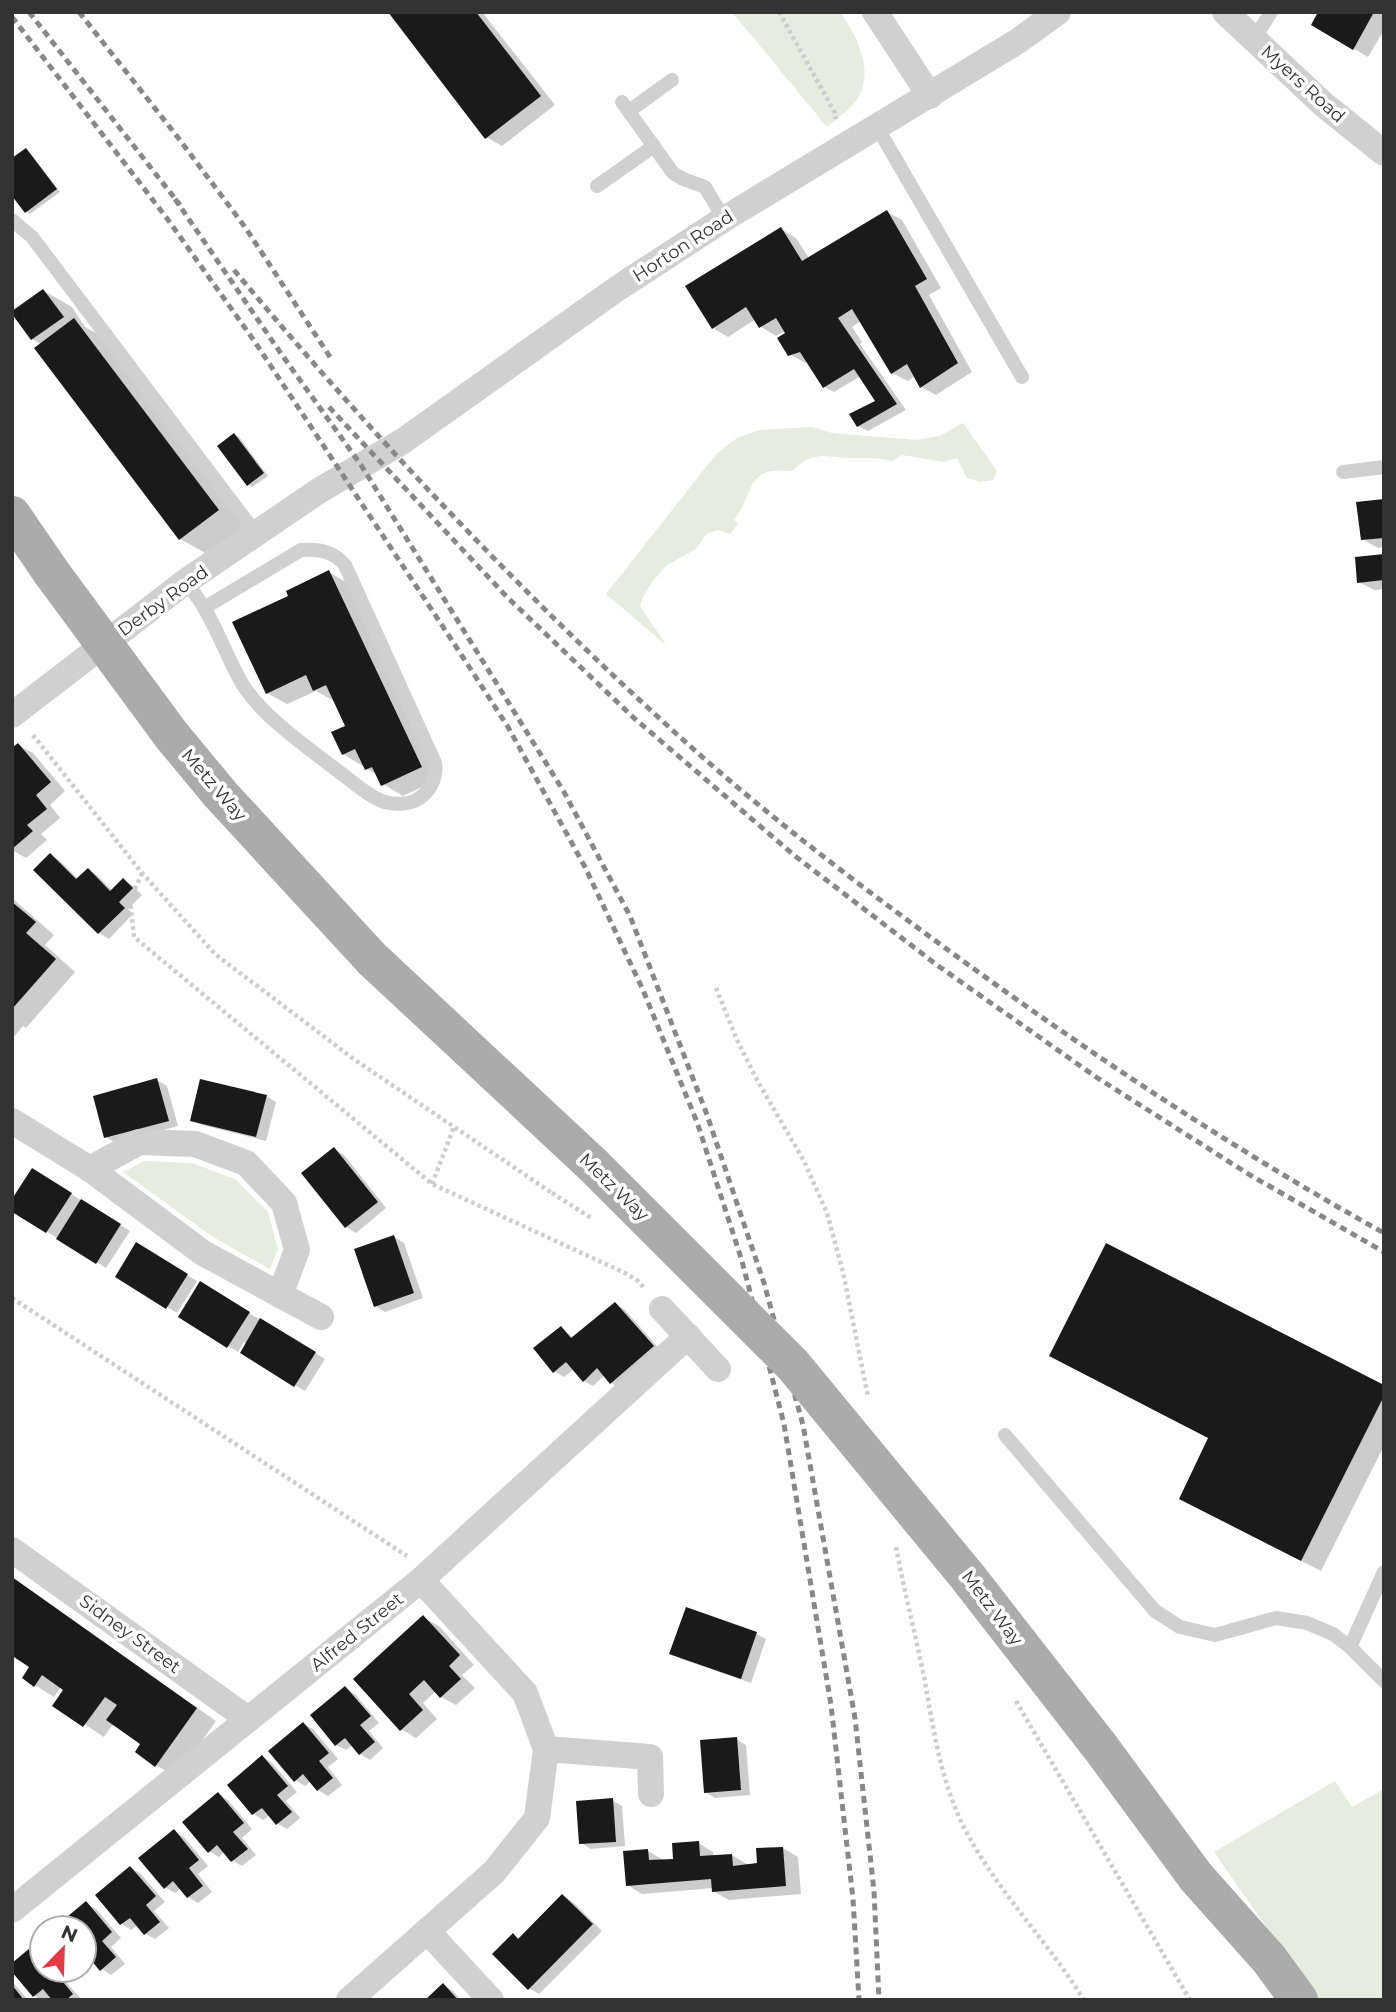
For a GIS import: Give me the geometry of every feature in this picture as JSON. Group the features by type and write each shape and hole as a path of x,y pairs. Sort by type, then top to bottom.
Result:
{"main road":[{"name":"Metz Way","path":"12,515 172,736 238,814 372,959 593,1165 793,1365 967,1576 1101,1748 1196,1877 1273,2000"},
{"name":"Metz Way","path":"1196,1877 1269,1959 1299,2000"}],"street":[{"path":"875,12 930,96"},
{"name":"Horton Road","path":"317,492 403,441 618,288 724,219 930,96 1018,41 1058,12"},
{"name":"Myers Road","path":"1225,12 1323,104 1384,153"},
{"name":"Derby Road","path":"14,713 186,582 317,492"},
{"path":"12,1121 90,1169 203,1253 321,1317"},
{"path":"90,1169 139,1142 195,1144 246,1163 284,1203 297,1250 280,1295"},
{"path":"662,1309 718,1369"},
{"name":"Alfred Street","path":"12,1910 426,1576 688,1336"},
{"name":"Sidney Street","path":"12,1550 248,1719"},
{"path":"349,2000 494,1872 537,1818 546,1749 525,1693 426,1576"},
{"path":"546,1749 650,1756 651,1794"},
{"path":"428,1931 491,2000"}],"lane":[{"path":"1254,39 1270,12"},
{"path":"672,80 626,106 673,173 705,187 724,219"},
{"path":"877,127 1022,377"},
{"path":"597,186 654,146"},
{"path":"12,220 32,237 257,535"},
{"path":"1343,472 1384,467"},
{"path":"186,582 204,608 243,685 257,703 305,746 369,794 384,802 416,802 425,793 433,783 435,762 345,565 338,557 331,553 301,550 204,608"},
{"path":"1005,1434 1155,1611 1180,1627 1215,1636 1276,1618 1307,1623 1333,1634 1384,1681"},
{"path":"1350,1647 1384,1572"}],"path":[{"path":"779,12 835,113 837,133 824,158"},
{"path":"14,713 142,873 215,954 355,1060 552,1194"},
{"path":"142,873 130,900 134,937 432,1184 637,1279 662,1309"},
{"path":"432,1184 454,1127"},
{"path":"12,1298 426,1576"},
{"path":"1012,1695 1190,2000"}],"shaded area":[{"path":"732,12 840,12 862,55 864,78 856,101 827,127"},
{"path":"963,423 997,471 993,480 980,482 967,478 957,458 943,462 902,455 892,461 818,456 792,471 777,471 758,477 734,520 738,524 730,534 718,530 706,534 696,549 667,565 643,597 640,606 666,645 606,594 717,453 737,438 759,430 812,427 832,433 916,440 940,436"},
{"path":"144,1161 192,1163 235,1179 268,1212 278,1249 270,1269 213,1237 123,1172"},
{"path":"1335,1781 1352,1807 1384,1789 1384,2000 1317,2000 1214,1852"}],"building":[{"path":"388,12 476,12 541,96 485,139"},
{"path":"1318,12 1374,12 1353,50 1311,25"},
{"path":"26,148 57,189 25,213 12,196 12,158"},
{"path":"887,210 927,279 915,286 958,363 920,388 907,364 891,374 852,309 838,318 897,404 857,427 849,414 875,401 854,369 823,388 800,352 788,356 777,338 785,333 776,318 759,328 746,307 712,329 685,286 781,227 802,261"},
{"path":"43,289 64,317 31,340 12,311"},
{"path":"74,318 219,510 179,540 34,348"},
{"path":"234,433 264,473 247,486 217,446"},
{"path":"1384,499 1384,538 1361,540 1356,502"},
{"path":"1384,554 1384,580 1357,583 1355,557"},
{"path":"329,570 422,767 381,786 372,767 365,770 355,749 342,755 331,732 345,726 326,685 313,691 306,675 266,694 232,622 288,596 286,591"},
{"path":"18,743 51,782 36,795 47,809 27,825 33,831 12,849 12,748"},
{"path":"50,853 76,879 88,868 110,891 123,878 133,888 119,902 125,908 98,934 33,870"},
{"path":"12,902 36,922 26,933 56,959 12,1009"},
{"path":"157,1078 169,1121 104,1138 93,1096"},
{"path":"200,1079 267,1095 256,1137 190,1121"},
{"path":"334,1147 378,1202 345,1228 301,1173"},
{"path":"32,1168 72,1193 46,1233 12,1212 12,1199"},
{"path":"81,1199 121,1224 96,1264 56,1239"},
{"path":"394,1235 414,1293 374,1307 354,1249"},
{"path":"136,1242 188,1274 166,1309 115,1277"},
{"path":"1106,1243 1384,1385 1384,1396 1301,1561 1179,1499 1208,1438 1049,1356"},
{"path":"200,1281 250,1312 227,1348 178,1317"},
{"path":"615,1302 654,1346 610,1384 597,1368 583,1382 566,1362 553,1373 533,1348 561,1326 571,1338"},
{"path":"260,1318 316,1352 294,1387 240,1353"},
{"path":"12,1577 197,1708 155,1767 135,1752 140,1744 106,1720 117,1705 105,1697 83,1727 52,1706 63,1690 42,1675 34,1687 22,1678 29,1667 14,1657 12,1660"},
{"path":"686,1607 757,1632 741,1679 669,1654"},
{"path":"423,1615 460,1655 449,1666 461,1679 440,1698 424,1680 409,1694 423,1710 400,1731 353,1679"},
{"path":"345,1686 371,1716 360,1725 375,1742 359,1755 345,1738 335,1746 310,1715"},
{"path":"303,1722 329,1753 319,1761 333,1778 317,1791 303,1774 294,1782 268,1751"},
{"path":"737,1737 741,1790 704,1793 700,1740"},
{"path":"262,1755 288,1786 277,1795 292,1812 276,1825 262,1808 252,1815 227,1785"},
{"path":"218,1792 244,1823 233,1832 248,1849 231,1862 217,1845 208,1853 182,1822"},
{"path":"613,1798 616,1842 579,1844 576,1801"},
{"path":"174,1829 199,1860 189,1868 203,1886 187,1898 173,1881 164,1889 138,1858"},
{"path":"699,1841 700,1856 732,1854 733,1866 757,1863 756,1848 783,1847 786,1886 712,1892 711,1879 626,1886 623,1851 648,1849 649,1860 673,1859 672,1843"},
{"path":"130,1866 156,1896 146,1905 160,1922 144,1935 130,1918 120,1925 95,1895"},
{"path":"562,1894 593,1924 528,1990 492,1954 513,1933 518,1939"},
{"path":"86,1901 97,1914 71,1914"},
{"path":"98,1915 112,1932 102,1941 116,1957 100,1971"},
{"path":"28,1950 28,1984 65,1984 73,1994 66,2000 52,2000 43,1989 33,1997 12,1972 12,1963"},
{"path":"443,1983 458,2000 425,2000"},
{"path":"12,1985 24,2000 12,2000"}],"railway":[{"path":"29,12 180,205"},
{"path":"79,12 245,227 332,360"},
{"path":"12,17 166,217 255,342 455,645 508,727 585,867 643,990 697,1122 742,1261 784,1424 831,1705 853,1899 859,2000"},
{"path":"175,199 361,465 564,792 630,916 706,1112 764,1283 803,1425 855,1718 874,1891 879,2000"},
{"path":"234,270 342,395 453,516 629,690 749,797 902,916 1098,1056 1210,1130 1384,1233"},
{"path":"329,407 507,597 634,718 795,856 937,965 1096,1077 1250,1175 1384,1252"}]}
